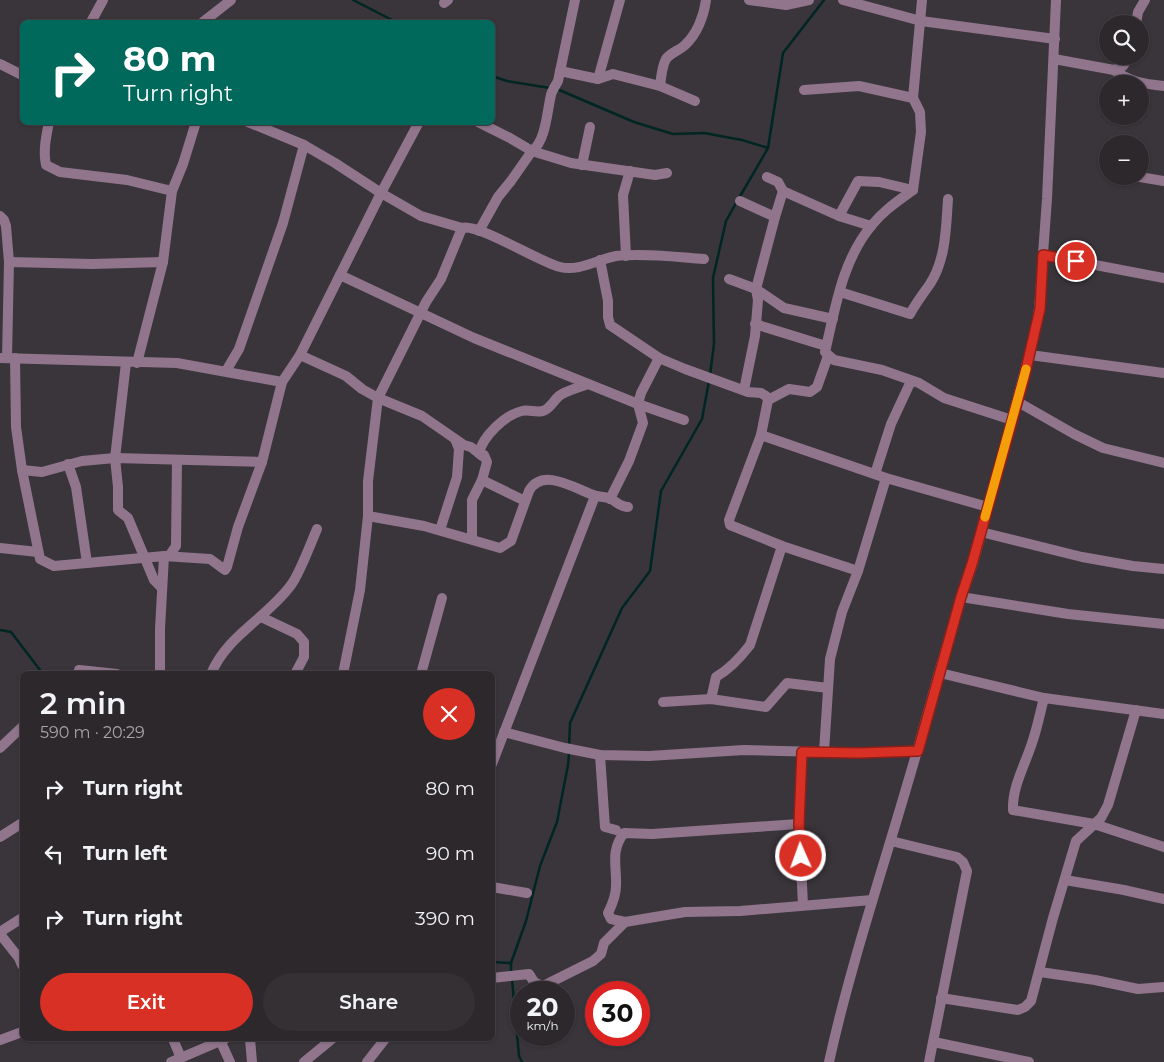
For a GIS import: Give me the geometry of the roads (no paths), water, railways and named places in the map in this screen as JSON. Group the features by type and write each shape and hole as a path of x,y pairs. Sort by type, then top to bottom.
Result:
{"street":[{"path":"92,20 102,0"},
{"path":"206,20 231,0"},
{"path":"479,231 498,197 536,148 546,125 552,93 559,76 575,0"},
{"path":"598,78 620,0"},
{"path":"660,86 665,61 671,54 685,45 698,27 704,13 706,0"},
{"path":"749,0 786,5 809,0"},
{"path":"843,0 921,21 1055,39"},
{"path":"768,400 789,389 810,392 817,387 850,259 870,226 889,208 913,190 921,132 920,112 913,98 922,0"},
{"path":"829,1062 850,973 918,751 1018,402 1040,309 1056,0"},
{"path":"1138,15 1145,0"},
{"path":"1054,59 1114,70 1132,81 1164,86"},
{"path":"0,64 20,74"},
{"path":"1114,70 1123,65"},
{"path":"559,76 598,78 613,74 660,86 695,101"},
{"path":"804,90 859,86 913,98"},
{"path":"48,125 45,142 44,159 46,165 60,172 127,180 172,191"},
{"path":"162,588 154,580 128,518 118,510 115,458 131,363 163,262 172,191 195,125"},
{"path":"255,125 304,145 421,216 479,231 560,267 567,269 600,260 626,256 704,260"},
{"path":"0,216 6,226 9,262 7,358 22,470 40,559 54,566 144,557 204,557 210,559 224,570 227,567 238,527 262,462 282,382 300,355 381,193 417,125"},
{"path":"484,125 532,151 582,165 655,175 667,173"},
{"path":"582,165 590,127"},
{"path":"226,371 239,350 283,223 304,145"},
{"path":"626,256 623,195 630,171"},
{"path":"767,177 778,182 783,191 839,216 870,226"},
{"path":"1149,178 1164,181"},
{"path":"839,216 858,181 879,182 913,190"},
{"path":"744,390 755,336 758,300 756,289 774,217 783,191"},
{"path":"840,292 910,314 930,283 942,256 948,199"},
{"path":"740,202 774,217"},
{"path":"343,671 360,590 368,516 368,482 378,398 421,313 441,279 462,228"},
{"path":"1043,255 1164,278"},
{"path":"600,260 610,325 659,358 706,377 762,394 768,400 761,434 729,523 734,528 782,546 858,571"},
{"path":"9,262 92,264 163,262"},
{"path":"340,275 474,338 638,404 684,420"},
{"path":"728,279 756,289 784,308 833,319"},
{"path":"755,324 827,351 834,360 882,370 911,380 944,398 1012,420"},
{"path":"300,355 346,376 362,389 378,398 422,416 464,445 482,456 484,455 488,462 472,500 472,539"},
{"path":"1030,355 1164,373"},
{"path":"7,358 176,363 282,382"},
{"path":"610,499 629,461 643,423 638,404 641,393 659,358"},
{"path":"875,474 891,424 911,380"},
{"path":"479,453 486,437 498,424 524,410 537,412 545,410 559,396 588,384"},
{"path":"1018,402 1103,448 1164,463"},
{"path":"761,434 886,478 988,507"},
{"path":"440,530 457,478 459,449 455,438"},
{"path":"22,470 42,472 82,461 115,458 262,462"},
{"path":"160,671 162,588 167,556 176,546 177,460"},
{"path":"68,464 76,487 87,563"},
{"path":"824,752 830,659 842,612 858,571 886,478"},
{"path":"482,480 525,501"},
{"path":"368,516 424,526 500,548 506,546 511,541 525,501 533,484 539,481 554,480 577,487 595,496 610,499 628,508"},
{"path":"495,756 595,496"},
{"path":"213,671 226,649 252,623 261,617 291,585 317,530"},
{"path":"981,532 1082,557 1133,566 1164,569"},
{"path":"711,699 716,677 739,658 750,645 782,546"},
{"path":"0,548 38,552"},
{"path":"961,597 1068,614 1164,624"},
{"path":"422,671 442,598"},
{"path":"261,617 296,634 304,642 304,657 297,671"},
{"path":"940,673 1044,698 1164,714"},
{"path":"663,702 711,699 766,707 787,683 828,688"},
{"path":"1044,698 1032,743 1016,786 1013,810 1094,824 1164,847"},
{"path":"941,998 1018,1010 1032,1001 1053,918 1076,841 1101,818 1108,805 1136,710"},
{"path":"0,748 20,729"},
{"path":"504,732 600,755 649,756 744,750 859,753 918,751"},
{"path":"802,752 799,824 803,905"},
{"path":"600,755 605,827 616,830"},
{"path":"0,837 20,824"},
{"path":"799,824 652,834 624,833 618,841 614,862 616,887 614,900 608,913 611,919 626,922 685,912 740,911 872,900"},
{"path":"890,841 957,857 963,862 967,871 929,1062"},
{"path":"1065,880 1164,899"},
{"path":"495,888 528,893"},
{"path":"20,919 0,933 20,960"},
{"path":"495,978 529,974 534,982 542,986 549,984 597,958 601,954 604,943 626,922"},
{"path":"1040,972 1095,980 1138,989 1164,987"},
{"path":"0,1040 20,1033"},
{"path":"173,1041 176,1060 219,1041"},
{"path":"224,1041 230,1062"},
{"path":"250,1041 252,1062"},
{"path":"304,1062 330,1041"},
{"path":"367,1062 383,1041"},
{"path":"934,1042 1029,1062"}],"waterway":[{"path":"353,0 392,20"},
{"path":"739,198 768,148 783,53 824,0"},
{"path":"495,77 507,81 550,88"},
{"path":"557,89 634,122 673,134 704,133 742,140 768,148"},
{"path":"710,375 714,344 713,278 726,221 736,203"},
{"path":"569,747 570,723 622,608 650,571 661,491 702,419 709,381"},
{"path":"0,630 11,632 41,671"},
{"path":"511,973 511,963 526,921 540,866 557,822 569,753"},
{"path":"495,962 511,963"},
{"path":"512,979 519,1056 522,1062"}]}
